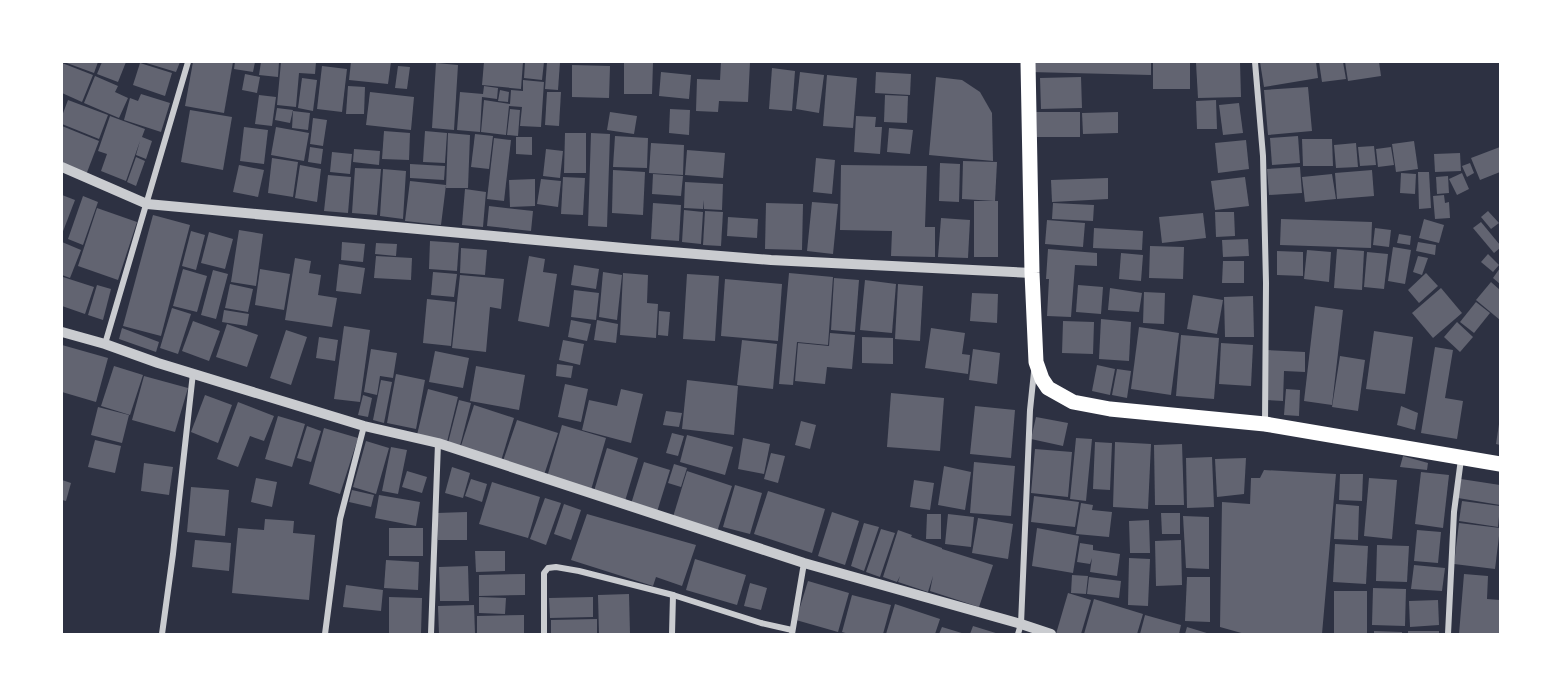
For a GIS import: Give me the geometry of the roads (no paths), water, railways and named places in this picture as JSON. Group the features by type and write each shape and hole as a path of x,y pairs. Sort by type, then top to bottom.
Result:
{"main road":[{"path":"1028,62 1036,362 1048,388 1073,402 1110,410 1265,424 1500,464"}],"street":[{"path":"105,344 188,62"},
{"path":"1255,62 1263,156 1266,283 1265,424"},
{"path":"62,167 147,204 771,260 1032,273"},
{"path":"62,332 364,426 438,443 804,563 1019,629 1052,634"},
{"path":"1019,629 1030,410 1036,362"},
{"path":"162,634 193,373"},
{"path":"325,634 340,519 364,426"},
{"path":"431,634 438,443"},
{"path":"1448,634 1454,512 1461,459"},
{"path":"543,634 544,573 548,568 556,567 579,570 673,595 792,632 804,563"},
{"path":"672,634 673,595"}]}
